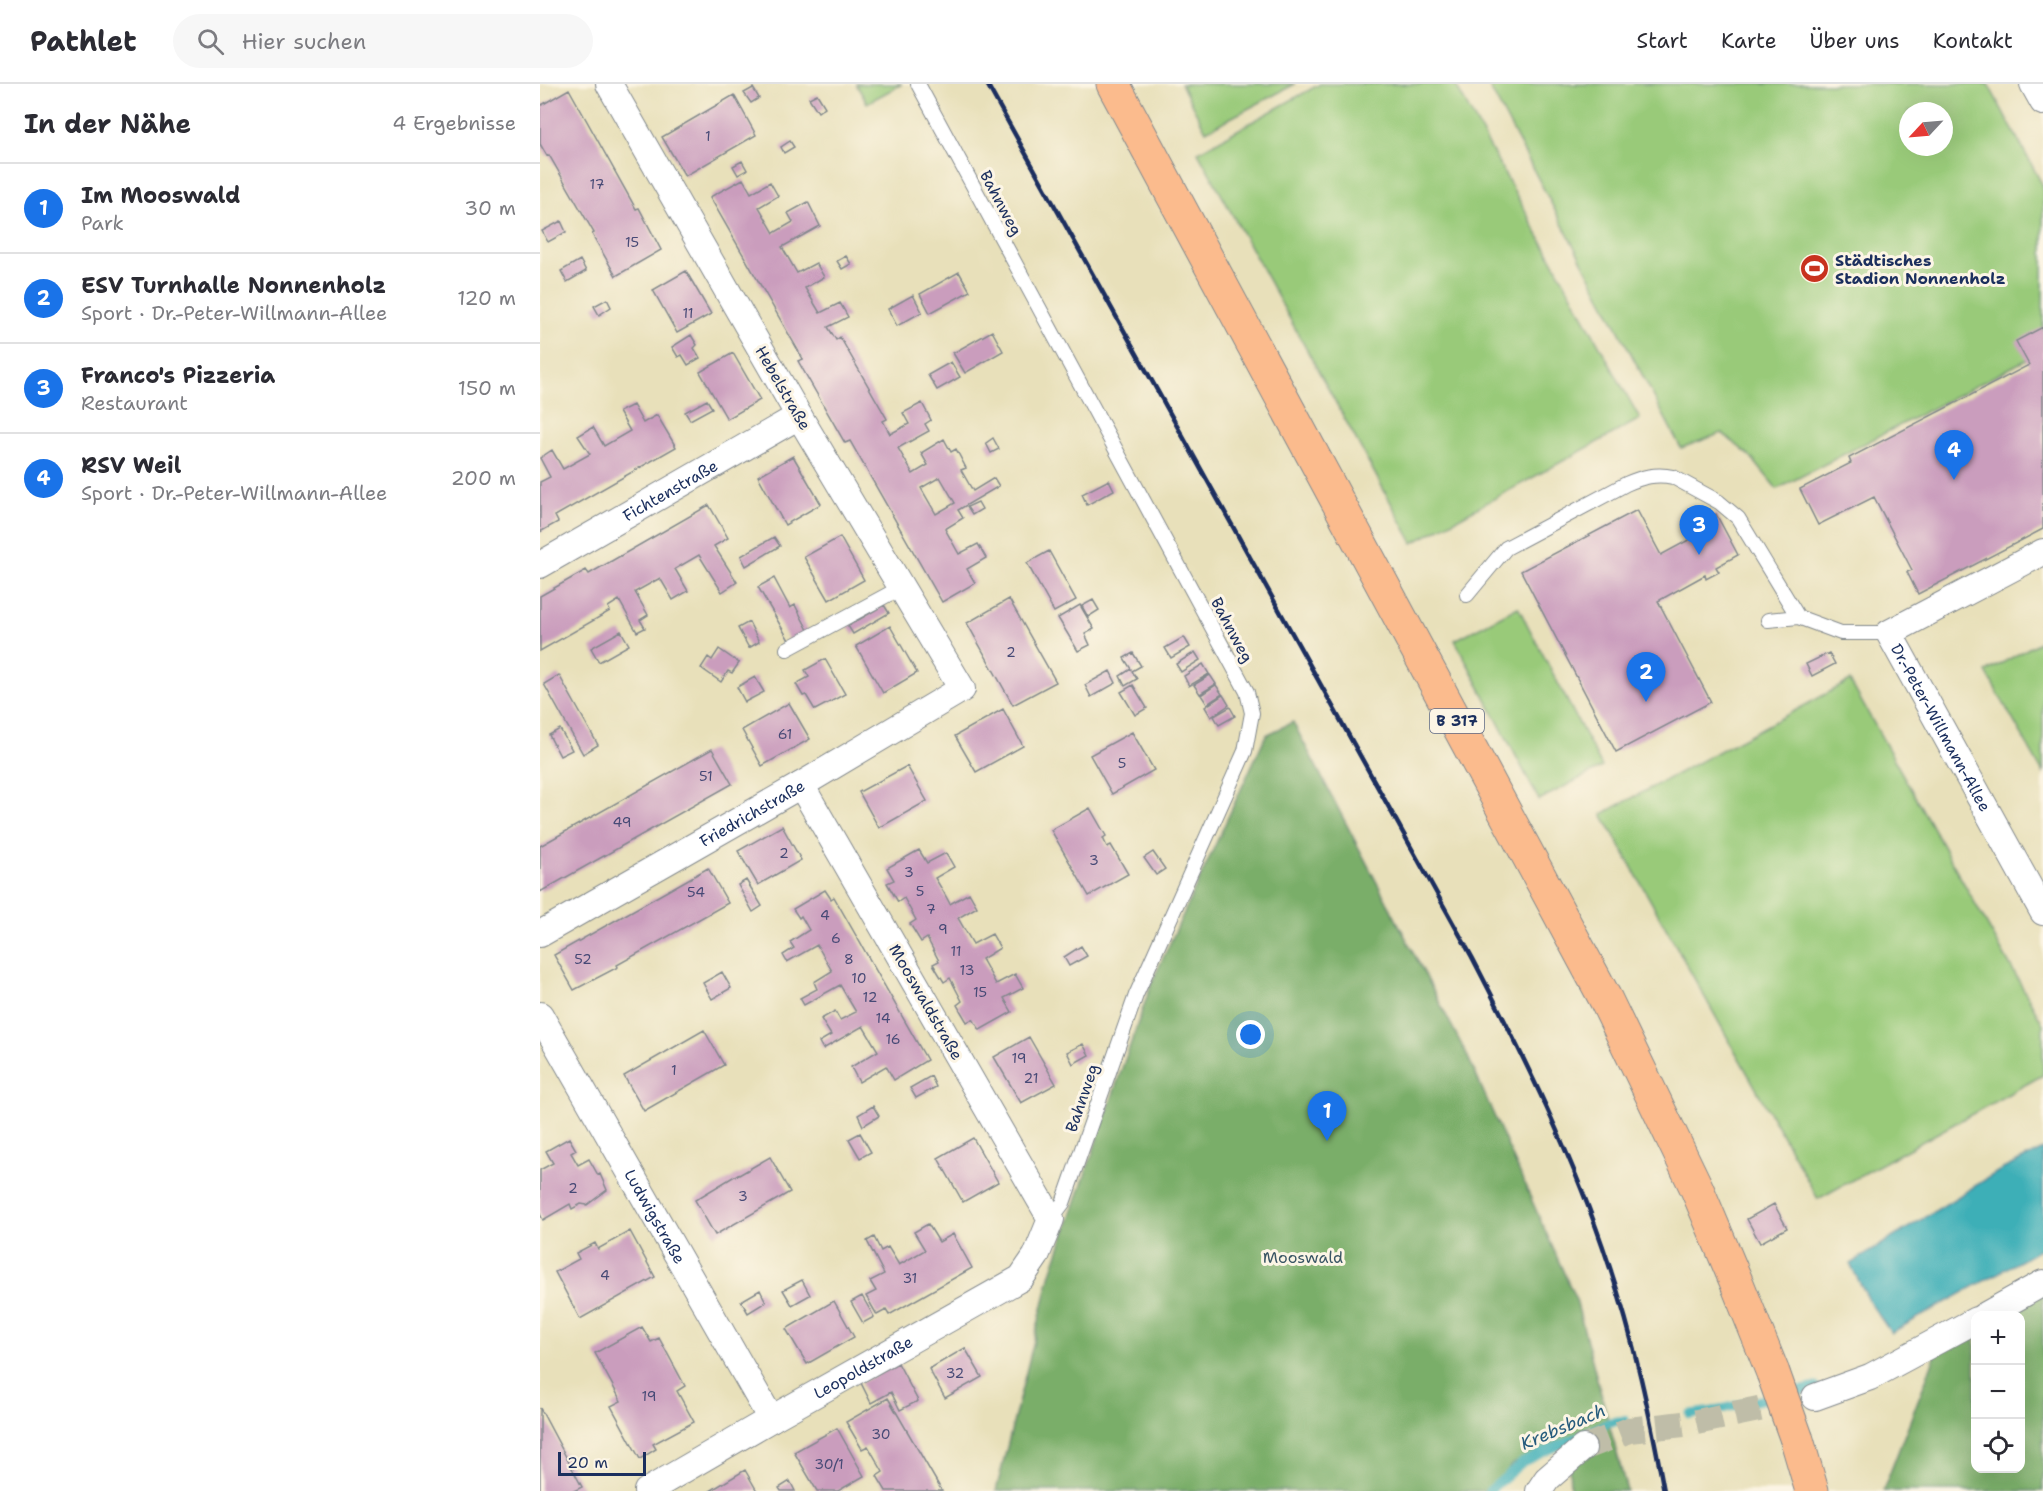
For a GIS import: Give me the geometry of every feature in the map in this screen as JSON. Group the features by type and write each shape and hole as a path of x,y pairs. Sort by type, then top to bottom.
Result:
{"main road":[{"name":"B 317","path":"1113,84 1606,1000 1697,1189 1738,1286 1773,1373 1812,1491"}],"street":[{"name":"Hebelstraße","path":"609,84 799,416 962,689"},
{"path":"2033,84 2043,102"},
{"name":"Fichtenstraße","path":"540,565 799,416"},
{"name":"Dr.-Peter-Willmann-Allee","path":"2043,552 1889,633 2043,912"},
{"name":"Friedrichstraße","path":"540,934 801,785 962,689"},
{"name":"Mooswaldstraße","path":"801,785 1051,1220"},
{"name":"Ludwigstraße","path":"540,1015 771,1419"},
{"name":"Leopoldstraße","path":"647,1491 1021,1278 1036,1256 1051,1220"},
{"path":"1993,1311 2043,1283"},
{"path":"1815,1397 1870,1377 1971,1323"},
{"path":"1539,1491 1547,1479 1583,1448"}],"lane":[{"name":"Bahnweg","path":"918,84 1247,692 1252,712 1245,751 1136,995 1063,1203 1051,1220"},
{"path":"1467,595 1506,548 1643,476 1665,475 1719,502 1738,518 1798,617"},
{"path":"787,649 902,587"},
{"path":"1768,620 1798,617 1841,633 1889,633"}],"green space":[{"path":"856,84 902,84 867,103"},
{"path":"1181,84 1295,84 1206,131"},
{"path":"1320,84 1455,84 1640,419 1413,543 1198,152"},
{"name":"Städtisches Stadion Nonnenholz","path":"1488,84 1988,84 2043,186 2043,351 1777,489 1750,456 1722,433 1681,448"},
{"path":"1518,607 1602,767 1539,800 1455,640"},
{"path":"2043,640 2043,773 1986,672"},
{"path":"1850,681 2043,1024 2043,1075 1818,1199 1602,814"},
{"name":"Mooswald","path":"1293,722 1468,1057 1576,1300 1627,1491 1570,1491 1569,1458 1557,1442 1511,1465 1495,1491 996,1491 1051,1273 1152,982 1266,735"},
{"path":"2043,1292 2043,1491 1883,1491 1937,1351 1971,1331 1971,1473 2025,1473 2025,1311 2007,1311"}],"water":[{"path":"2043,1149 2043,1248 1891,1333 1871,1304 1850,1264 1999,1171"}],"building":[{"path":"753,88 759,98 751,103 744,93"},
{"path":"569,89 661,250 616,276 592,234 594,233 549,155 547,156 540,144 540,106"},
{"path":"817,94 825,107 818,112 809,98"},
{"path":"734,95 756,135 685,176 662,137"},
{"path":"790,141 794,147 784,153 781,147"},
{"path":"742,161 747,170 738,175 733,166"},
{"path":"743,179 751,193 770,182 778,196 759,207 774,233 793,222 788,213 808,202 820,226 782,247 797,273 816,263 824,277 805,288 820,313 840,303 848,317 828,327 836,340 840,337 887,419 883,421 890,434 909,424 903,413 922,403 931,420 925,424 929,431 898,448 913,474 928,465 921,453 944,439 951,452 956,449 966,468 961,470 973,491 994,478 999,486 958,510 963,518 945,529 959,554 978,544 986,558 967,569 975,583 942,602 850,441 845,443 798,361 803,359 710,197","holes":["940,477 955,503 936,514 921,488"]},
{"path":"561,221 566,232 548,242 542,231"},
{"path":"846,256 851,264 842,269 837,261"},
{"path":"580,260 586,271 567,282 561,271"},
{"path":"686,271 711,314 677,333 653,290"},
{"path":"959,272 970,291 930,313 920,294"},
{"path":"913,295 922,312 897,326 888,309"},
{"path":"607,299 611,307 599,315 594,306"},
{"path":"2043,327 2043,529 1918,594 1907,572 1912,570 1874,497 1818,525 1800,489 1851,463 1849,458 2029,365 2016,341"},
{"path":"992,331 1003,351 965,373 953,353"},
{"path":"691,335 697,345 694,348 700,358 688,365 682,355 678,357 672,347"},
{"path":"733,353 760,400 727,419 700,372"},
{"path":"951,362 960,377 937,390 928,375"},
{"path":"707,400 712,408 690,420 685,412"},
{"path":"633,405 643,423 657,415 676,447 555,516 558,522 540,532 540,482 550,477 540,458 552,450 563,469 590,454 578,436 593,427 604,446 630,431 619,412"},
{"path":"993,438 999,449 991,453 986,443"},
{"path":"793,456 821,504 785,525 758,476"},
{"path":"1109,480 1114,490 1087,505 1082,494"},
{"path":"978,502 982,509 972,515 967,507"},
{"path":"709,505 728,538 714,546 737,582 722,592 699,555 675,569 688,591 673,600 660,578 635,592 648,615 640,620 645,628 637,632 619,600 608,607 610,611 540,651 540,596 586,570 589,574"},
{"path":"1637,510 1661,555 1698,535 1693,527 1716,514 1738,555 1716,567 1719,572 1706,579 1705,575 1658,601 1711,702 1616,752 1521,571"},
{"path":"774,537 780,546 746,566 741,556"},
{"path":"840,537 864,580 829,600 804,557"},
{"path":"1049,551 1076,600 1054,612 1027,563"},
{"path":"774,578 790,608 795,605 809,632 790,642 758,587"},
{"path":"1009,599 1056,682 1013,705 967,623"},
{"path":"1093,600 1099,610 1088,617 1082,606"},
{"path":"884,605 889,613 853,634 848,626"},
{"path":"1080,605 1094,629 1085,634 1090,645 1078,651 1058,618"},
{"path":"749,622 759,642 749,648 738,628"},
{"path":"890,626 917,673 883,693 856,646"},
{"path":"621,631 629,645 599,662 591,648"},
{"path":"1184,637 1190,647 1171,658 1165,648"},
{"path":"719,649 739,663 732,673 728,671 721,682 701,668 708,657 712,660"},
{"path":"1195,652 1200,660 1181,672 1176,664"},
{"path":"1133,653 1141,666 1132,671 1137,679 1125,686 1120,676 1131,669 1124,658"},
{"path":"1829,653 1835,664 1812,676 1806,664"},
{"path":"825,659 845,694 815,710 796,684 809,677 805,670"},
{"path":"1203,664 1209,674 1189,686 1184,676"},
{"path":"1110,671 1116,683 1091,697 1085,685"},
{"path":"559,675 598,745 583,754 544,684"},
{"path":"1210,675 1216,684 1200,694 1194,685"},
{"path":"755,677 764,692 745,702 737,687"},
{"path":"1133,685 1147,708 1135,715 1121,692"},
{"path":"1216,685 1222,694 1207,704 1201,695"},
{"path":"1223,695 1229,705 1211,717 1205,707"},
{"path":"789,703 810,739 762,766 742,730"},
{"path":"1230,707 1235,716 1219,725 1214,716"},
{"path":"1003,709 1023,746 976,772 955,736"},
{"path":"560,729 572,750 560,756 549,735"},
{"path":"1132,732 1154,770 1112,794 1090,755"},
{"path":"712,749 732,784 540,892 540,846"},
{"path":"907,766 927,801 879,828 859,792"},
{"path":"1090,808 1106,836 1103,838 1107,847 1111,845 1128,874 1089,896 1051,830"},
{"path":"782,826 801,860 758,885 738,851"},
{"path":"919,850 927,863 946,853 954,867 935,878 950,904 969,893 977,907 958,918 973,944 992,934 1000,948 982,959 996,984 1015,974 1023,988 1004,998 1012,1012 980,1030 973,1019 967,1022 957,1005 962,1001 950,978 944,982 933,964 939,961 927,938 921,942 910,924 916,920 904,898 898,902 887,883 894,880 887,868"},
{"path":"1153,852 1165,869 1156,875 1144,858"},
{"path":"708,868 728,903 574,990 554,955"},
{"path":"746,880 762,906 753,912 738,885"},
{"path":"825,890 831,899 834,897 927,1060 894,1080 886,1066 859,1082 851,1067 878,1051 863,1026 823,1049 819,1042 831,1035 821,1019 835,1011 840,1020 856,1012 840,985 804,1005 800,998 817,989 814,982 832,971 817,945 787,962 783,955 794,948 790,942 809,930 801,916 799,918 793,909"},
{"path":"1081,946 1087,956 1069,966 1064,957"},
{"path":"722,972 731,988 712,999 703,983"},
{"path":"704,1030 724,1065 644,1111 624,1076"},
{"path":"1029,1037 1056,1084 1021,1103 994,1057"},
{"path":"1083,1044 1089,1055 1073,1064 1067,1052"},
{"path":"931,1076 936,1087 916,1098 910,1088"},
{"path":"873,1106 879,1116 863,1126 858,1115"},
{"path":"860,1133 871,1152 860,1158 849,1139"},
{"path":"569,1138 576,1150 571,1153 578,1165 589,1159 598,1175 600,1174 607,1190 587,1205 581,1204 572,1209 570,1204 543,1220 540,1214 540,1170 553,1163 546,1151"},
{"path":"973,1138 998,1182 963,1202 938,1158"},
{"path":"770,1157 790,1192 715,1235 695,1200"},
{"path":"1774,1204 1787,1228 1760,1243 1747,1219"},
{"path":"928,1224 939,1242 953,1234 972,1268 889,1315 886,1310 877,1315 866,1296 876,1291 870,1281 884,1274 867,1241 874,1237 881,1251 888,1247 899,1265 925,1250 914,1232"},
{"path":"630,1231 655,1277 580,1319 555,1272 579,1259 576,1253 595,1243 598,1249"},
{"path":"802,1280 810,1295 792,1305 783,1290"},
{"path":"760,1290 766,1302 748,1313 741,1301"},
{"path":"862,1296 874,1317 863,1323 851,1302"},
{"path":"834,1301 854,1337 807,1364 786,1329"},
{"path":"642,1327 651,1342 659,1338 685,1386 677,1391 694,1422 653,1444 656,1449 640,1459 611,1406 621,1401 595,1353"},
{"path":"965,1348 982,1377 945,1398 929,1369"},
{"path":"898,1363 918,1401 900,1410 891,1392 871,1403 861,1383"},
{"path":"888,1398 942,1491 886,1491 877,1476 883,1472 868,1446 862,1449 846,1422"},
{"path":"540,1408 582,1487 574,1491 540,1491"},
{"path":"837,1428 864,1476 838,1491 817,1491 794,1452"},
{"path":"745,1470 757,1491 710,1491"},
{"path":"790,1481 795,1491 781,1491 779,1488"}],"waterway":[{"path":"1690,1414 1713,1411 1816,1387"},
{"name":"Krebsbach","path":"1489,1491 1523,1462 1610,1422 1625,1420"}],"tunnel":[{"path":"1583,1448 1629,1430 1692,1423 1815,1397"}],"railway":[{"path":"987,84 1472,957 1529,1070 1580,1186 1618,1293 1641,1377 1664,1491"}],"place":[{"name":"Städtisches Stadion Nonnenholz","path":"1814,269"},
{"name":"RSV Weil","path":"1954,480"},
{"name":"Franco's Pizzeria","path":"1699,555"},
{"name":"ESV Turnhalle Nonnenholz","path":"1646,702"},
{"name":"Im Mooswald","path":"1327,1141"}]}
